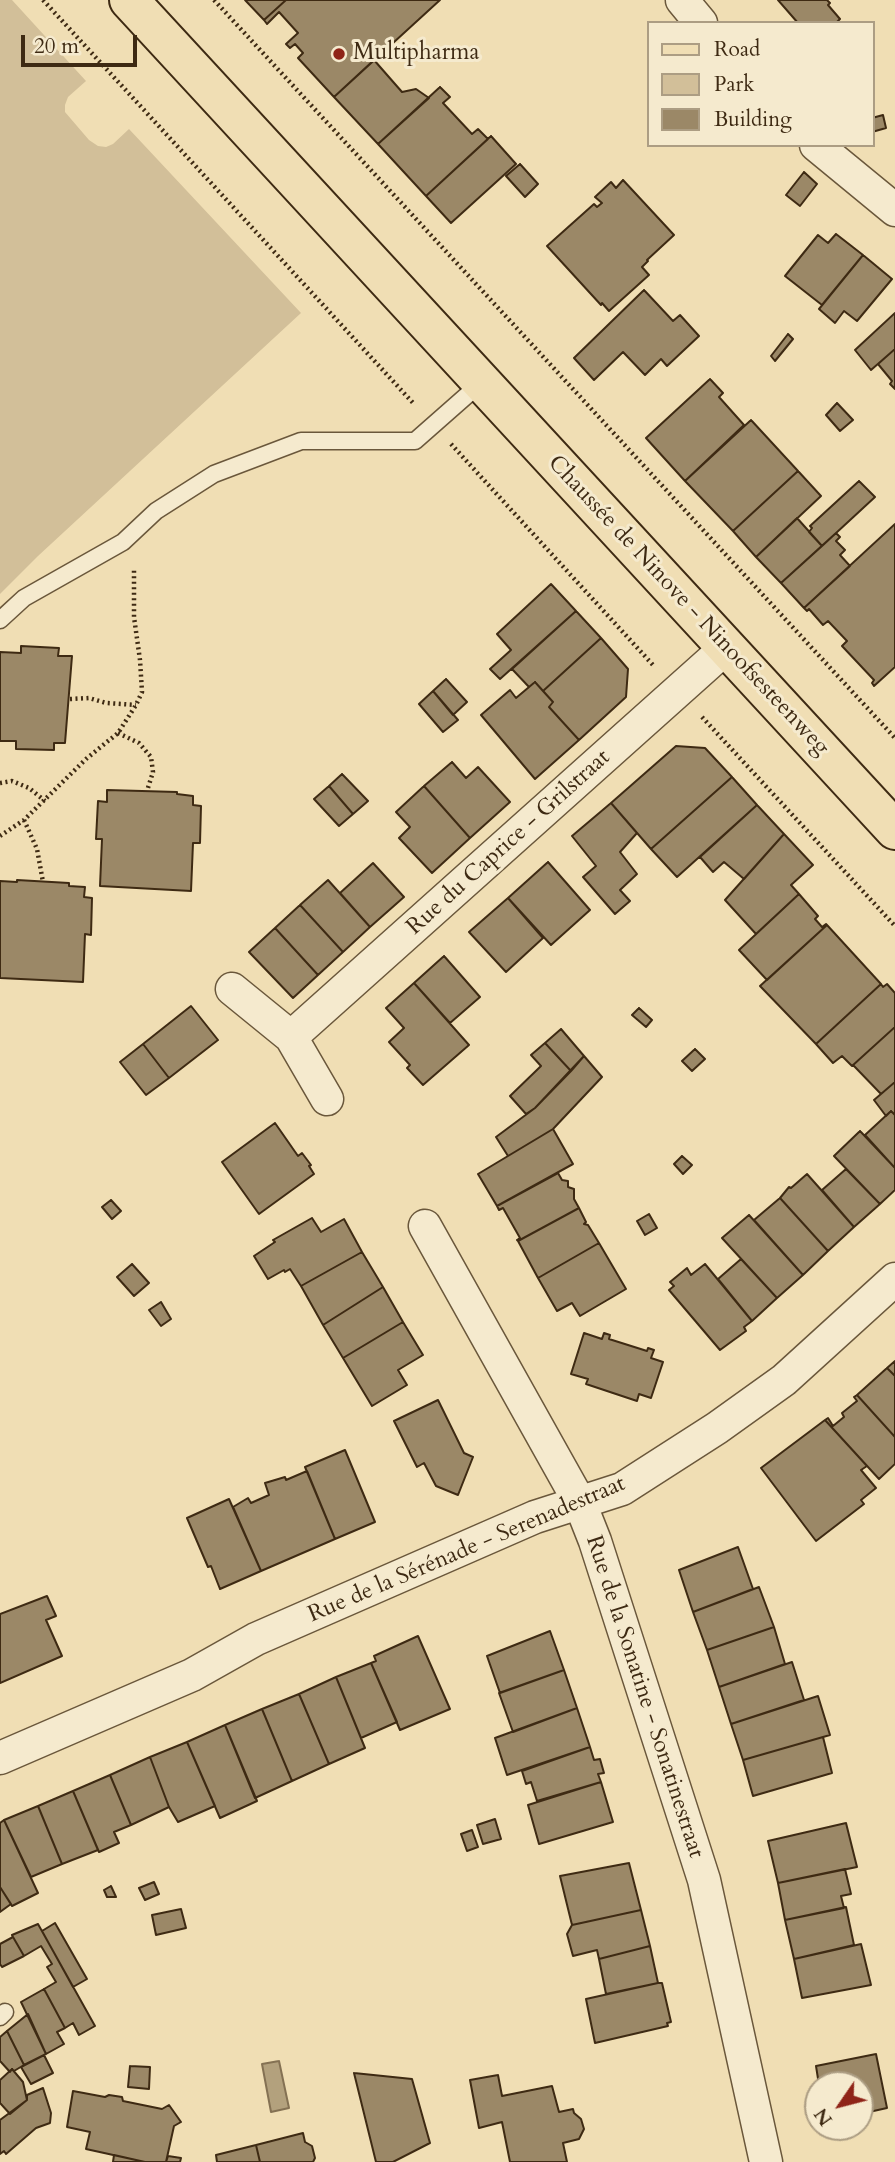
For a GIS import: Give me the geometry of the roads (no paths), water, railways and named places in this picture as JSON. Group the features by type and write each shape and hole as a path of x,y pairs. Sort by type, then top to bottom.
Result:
{"main road":[{"name":"Chaussée de Ninove - Ninoofsesteenweg","path":"129,0 895,830"}],"street":[{"path":"818,147 895,210"},
{"name":"Rue du Caprice - Grilstraat","path":"291,1037 727,647"},
{"path":"232,989 291,1037 327,1099"},
{"name":"Rue de la Sonatine - Sonatinestraat","path":"425,1226 580,1503 595,1541 704,1880 766,2162"},
{"name":"Rue de la Sérénade - Serenadestraat","path":"0,1758 192,1675 256,1639 535,1517 621,1489 784,1380 895,1279"}],"lane":[{"path":"0,620 24,597 123,542 156,511 214,474 301,441 415,441 482,382"}],"place":[{"name":"Multipharma","path":"339,54"}]}
